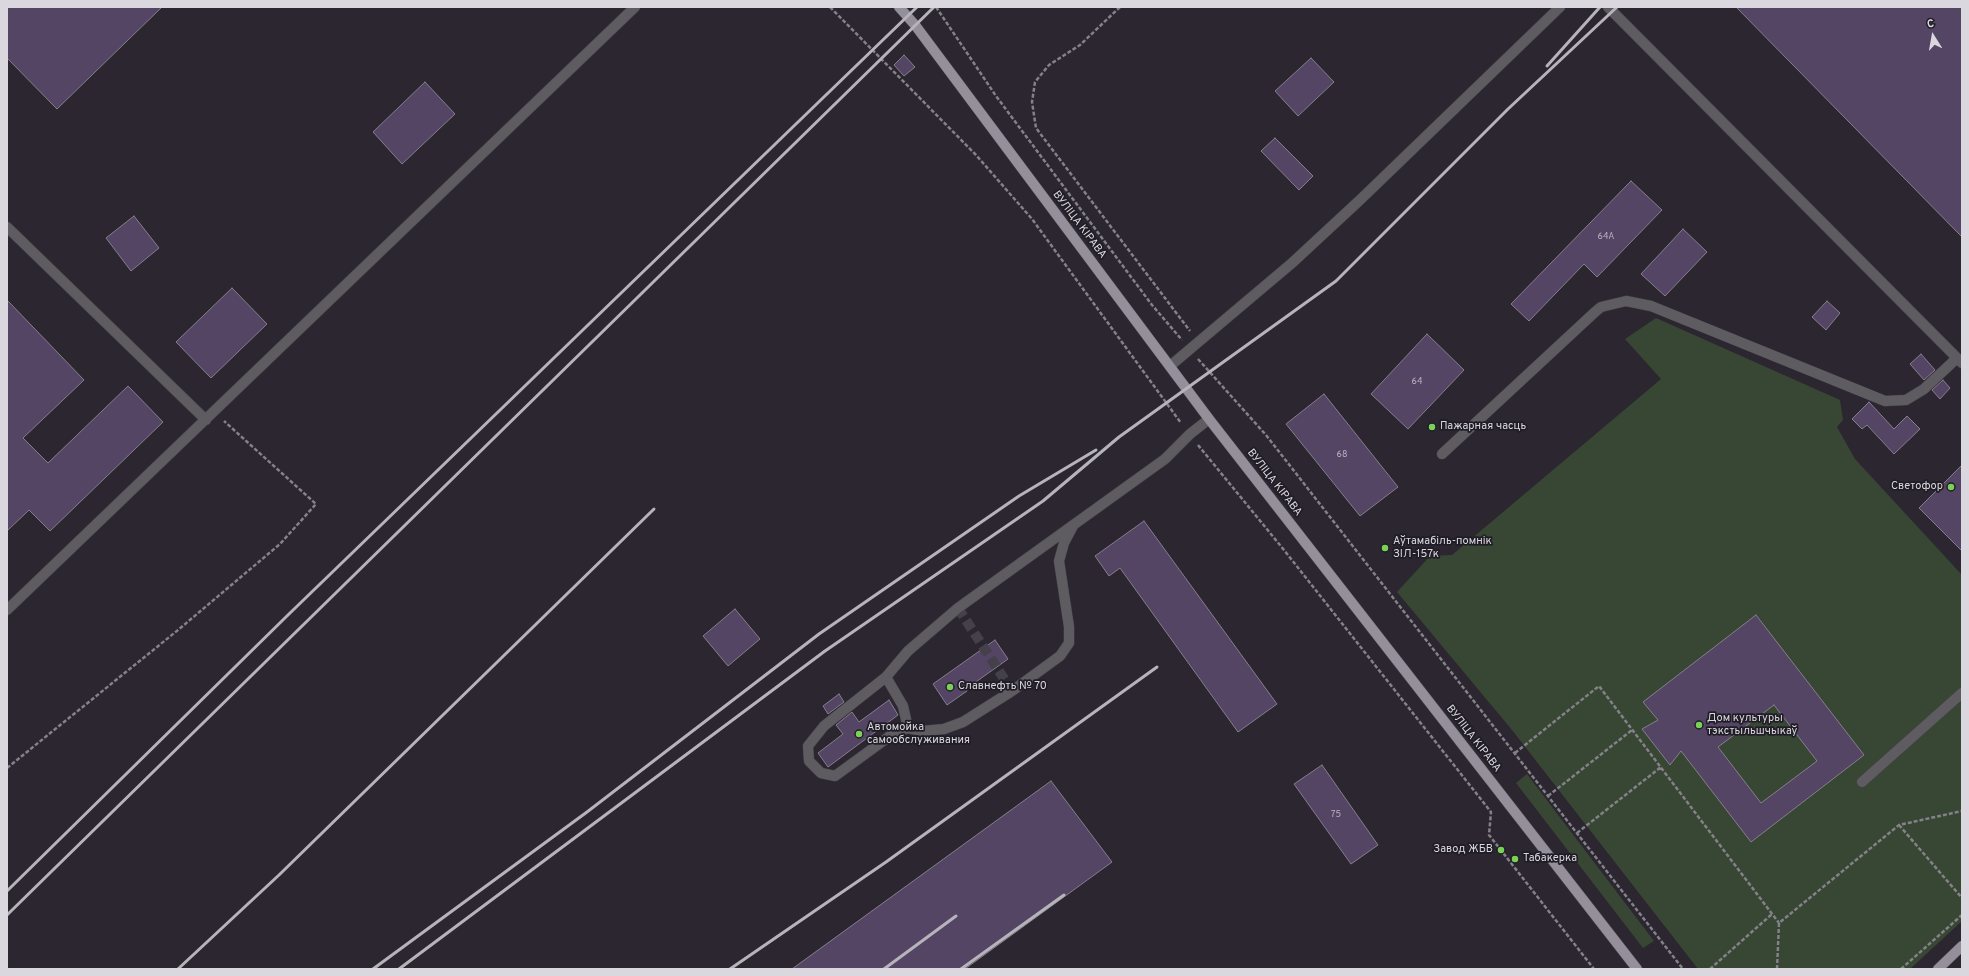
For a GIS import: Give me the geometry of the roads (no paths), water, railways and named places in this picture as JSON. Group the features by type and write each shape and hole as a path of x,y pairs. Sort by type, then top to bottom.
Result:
{"main road":[{"name":"ВУЛІЦА КІРАВА","path":"899,7 915,25 1209,419 1637,969"},
{"path":"1938,969 1962,946"}],"lane":[{"path":"7,610 636,7"},
{"path":"1170,366 1292,263 1361,199 1560,7"},
{"path":"1442,454 1601,307 1626,301 1651,306 1885,401 1906,400 1924,390 1959,361 1608,7"},
{"path":"7,227 206,420"},
{"path":"1073,526 1064,543 1059,562 1069,627 1069,643 1060,656 1012,691 963,722 944,729 922,731 908,728 894,733 835,776 821,773 809,761 808,746 824,726 886,677 908,651 958,608 1166,459 1190,434 1209,419"},
{"path":"886,677 903,706 908,728"},
{"path":"1862,782 1962,693"}],"tunnel":[{"path":"958,608 1012,691"}],"railway":[{"path":"7,891 289,614 917,7"},
{"path":"7,915 934,7"},
{"path":"1547,66 1600,7"},
{"path":"399,969 825,651 1043,501 1119,437 1336,281 1508,109 1617,7"},
{"path":"373,969 587,812 819,634 1019,496 1096,450"},
{"path":"178,969 279,875 654,509"},
{"path":"730,969 886,862 1157,667"},
{"path":"961,969 1064,895"},
{"path":"884,969 956,916"}],"place":[{"name":"Пажарная часць","path":"1432,427"},
{"name":"Светофор","path":"1951,487"},
{"name":"Аўтамабіль-помнік ЗІЛ-157к","path":"1385,548"},
{"name":"Славнефть № 70","path":"950,687"},
{"name":"Дом культуры тэкстыльшчыкаў","path":"1699,725"},
{"name":"Автомойка самообслуживания","path":"859,734"},
{"name":"Завод ЖБВ","path":"1501,850"},
{"name":"Табакерка","path":"1515,859"}]}
